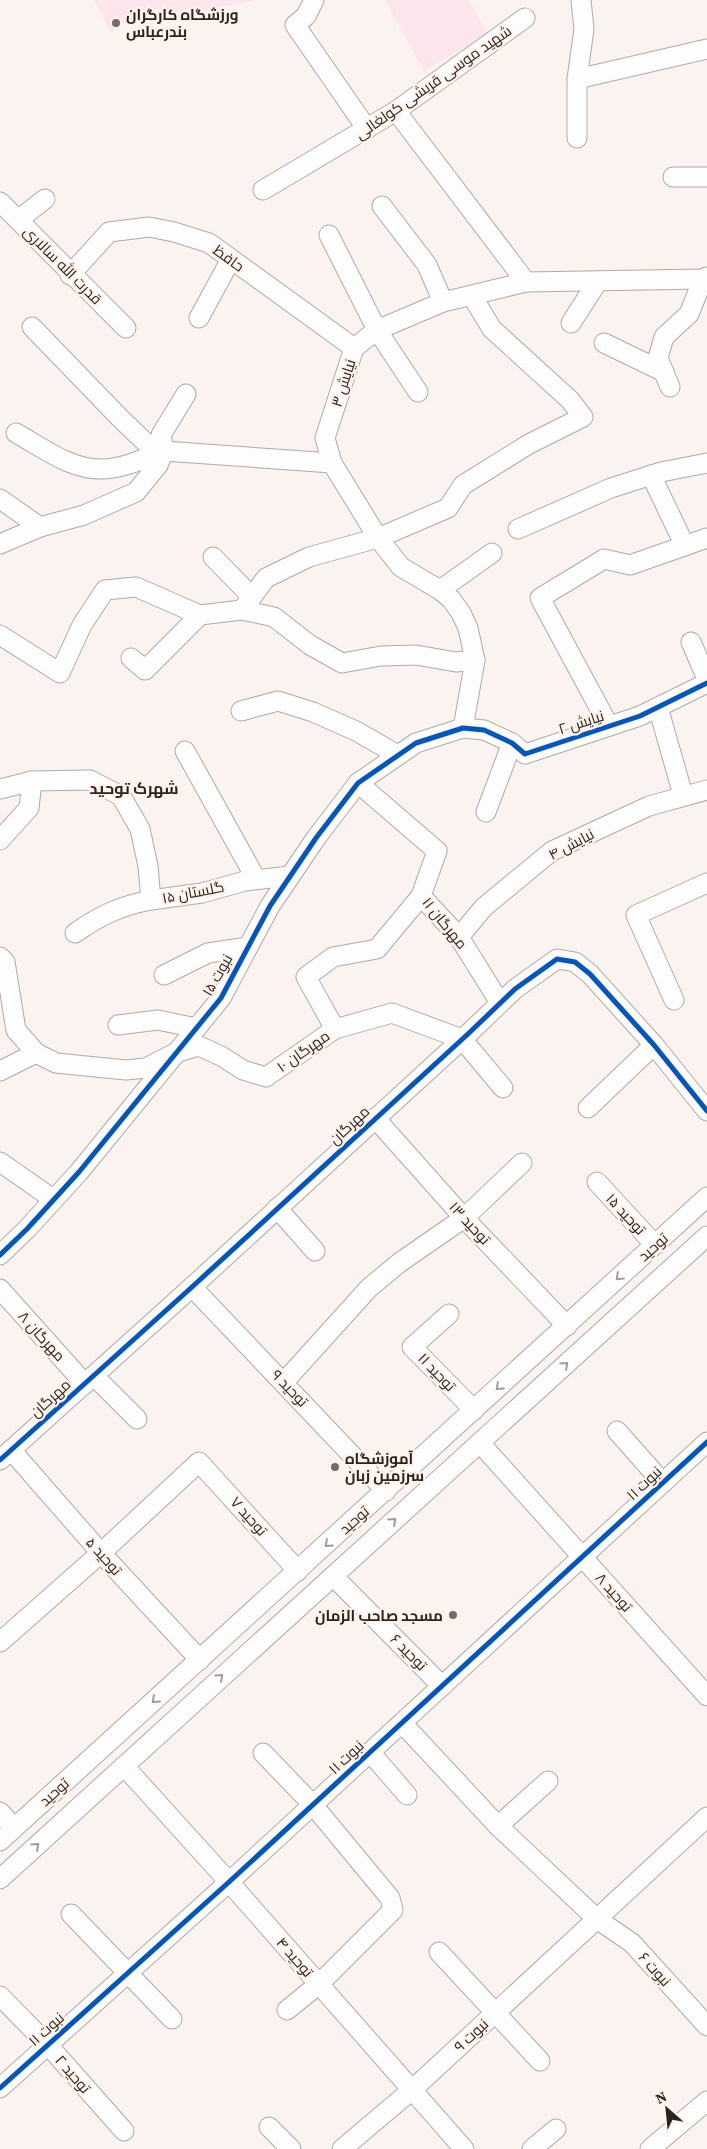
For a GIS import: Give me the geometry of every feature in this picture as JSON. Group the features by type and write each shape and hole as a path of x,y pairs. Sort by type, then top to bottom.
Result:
{"street":[{"path":"314,0 306,16 295,25 367,129"},
{"path":"577,138 576,79 584,29 581,0"},
{"name":"شهید موسی قریشی کولغالی","path":"263,190 396,111 525,18"},
{"path":"576,79 707,49"},
{"path":"396,111 526,282"},
{"path":"673,177 707,177"},
{"path":"18,220 46,199"},
{"name":"قدرت الله سالاری","path":"0,202 126,328"},
{"path":"382,206 427,265 443,302"},
{"name":"حافظ","path":"70,274 109,232 149,227 209,243 354,348"},
{"path":"329,235 377,330 418,392"},
{"path":"199,318 231,259"},
{"path":"571,322 598,281"},
{"path":"604,343 667,380 658,358 664,337 689,314 706,281"},
{"name":"نیایش ۳","path":"463,728 475,660 468,628 461,613 440,590 401,567 378,538 332,463 324,438 354,348 377,330 443,302 526,282 706,281"},
{"path":"131,658 145,670 200,615 247,603 266,578 308,556 378,538 448,508 463,485 529,444 583,418 570,400 492,329 472,296"},
{"path":"32,327 145,442 164,451 332,463"},
{"path":"0,544 40,527 84,515 136,492 158,465 164,451 161,435 186,394"},
{"path":"16,433 71,464 104,470 164,451"},
{"path":"518,529 611,488 651,475 707,463"},
{"path":"651,475 685,546"},
{"path":"0,499 40,527"},
{"path":"608,726 540,598 604,559 630,565 707,538"},
{"path":"440,590 492,553"},
{"path":"213,557 247,603 274,617 310,645 342,663 381,656 416,655 456,662 475,660"},
{"path":"0,635 60,673 82,624 105,590 136,587 200,615"},
{"path":"690,642 707,681"},
{"name":"نیایش ۲","path":"463,728 484,730 512,743 525,754 640,716 707,681"},
{"path":"241,711 278,701 313,712 356,731 398,755"},
{"path":"658,707 684,795"},
{"name":"نبوت ۱۵","path":"0,1255 27,1229 79,1172 221,998 270,906 358,783 416,743 463,728"},
{"path":"486,812 512,743"},
{"path":"185,751 256,879"},
{"name":"گلستان ۱۵","path":"1,788 32,781 90,780 121,796 140,829 148,866 151,900 202,893 256,879 290,876"},
{"path":"0,840 29,808 32,781"},
{"name":"مهرگان ۱۱","path":"358,783 437,852 421,896 459,936 500,1003"},
{"name":"نیایش ۴","path":"459,936 484,907 552,851 650,806 707,790"},
{"path":"674,1000 636,915 707,883"},
{"path":"335,1029 306,977 333,957 377,949 421,896"},
{"path":"75,933 98,916 131,904 151,900"},
{"path":"164,975 208,952 248,947"},
{"path":"0,957 5,962 16,1030 36,1053 56,1063 126,1070 146,1068 175,1053"},
{"name":"مهرگان","path":"6,1455 192,1287 515,989 557,959 575,962 590,974 654,1045 707,1111"},
{"name":"مهرگان ۱۰","path":"175,1053 199,1046 221,1056 243,1070 266,1077 335,1029 392,1013 462,1039"},
{"path":"118,1025 158,1020 196,1028"},
{"path":"462,1039 503,1088"},
{"path":"588,1108 654,1045"},
{"path":"0,1072 36,1053"},
{"name":"توحید ۱۳","path":"375,1118 464,1218 567,1326"},
{"path":"0,1162 53,1199"},
{"path":"284,1382 369,1288 399,1264 464,1218 522,1163"},
{"name":"توحید ۱۵","path":"597,1182 655,1245"},
{"name":"توحید","path":"0,1841 707,1197"},
{"path":"277,1208 315,1251"},
{"name":"توحید","path":"0,1879 707,1236"},
{"name":"توحید ۹","path":"192,1287 386,1491"},
{"name":"مهرگان ۸","path":"0,1289 89,1380 137,1419"},
{"name":"توحید ۱۱","path":"449,1314 412,1347 474,1410"},
{"path":"617,1431 663,1483"},
{"name":"توحید ۸","path":"480,1442 707,1696"},
{"name":"نبوت ۱۱","path":"0,2088 229,1882 707,1442"},
{"name":"توحید ۵","path":"6,1455 101,1553 200,1660"},
{"name":"توحید ۷","path":"101,1553 199,1462 298,1571"},
{"path":"0,1642 101,1553"},
{"name":"توحید ۶","path":"333,1576 442,1686"},
{"path":"176,1681 193,1702"},
{"name":"نبوت ۶","path":"402,1723 498,1826 597,1919 632,1943 707,2026"},
{"path":"370,1752 407,1795"},
{"path":"263,1753 313,1805 390,1898 392,1910 319,1984 287,2010"},
{"name":"توحید ۴","path":"124,1766 229,1882 464,2149"},
{"path":"498,1826 548,1781"},
{"path":"0,1812 14,1828"},
{"path":"597,1919 707,1817"},
{"path":"71,1914 172,2019"},
{"name":"نبوت ۹","path":"342,2149 412,2089 597,1919"},
{"path":"439,1952 540,2061"},
{"name":"توحید ۲","path":"0,1996 48,2045 124,2132"},
{"path":"650,2149 707,2101"},
{"path":"269,2128 290,2149"},
{"path":"532,2149 556,2129"}],"shaded area":[{"name":"ورزشگاه کارگران بندرعباس","path":"94,0 256,0 192,13 147,8 111,32"},
{"path":"385,0 469,0 488,35 424,71"}],"cycle path":[{"path":"0,1255 27,1229 79,1172 221,998 270,906 316,838 358,783 416,743 463,728 484,730 512,743 525,754 640,716 707,683"},
{"path":"0,1460 192,1287 515,989 557,959 575,962 590,974 654,1045 707,1111"},
{"path":"0,2088 229,1882 707,1442"}],"place":[{"name":"ورزشگاه کارگران بندرعباس","path":"116,23"},
{"name":"آموزشگاه سرزمین زبان","path":"335,1467"},
{"name":"مسجد صاحب الزمان","path":"453,1615"}],"district":[{"name":"شهرک توحید","path":"134,788"}]}
